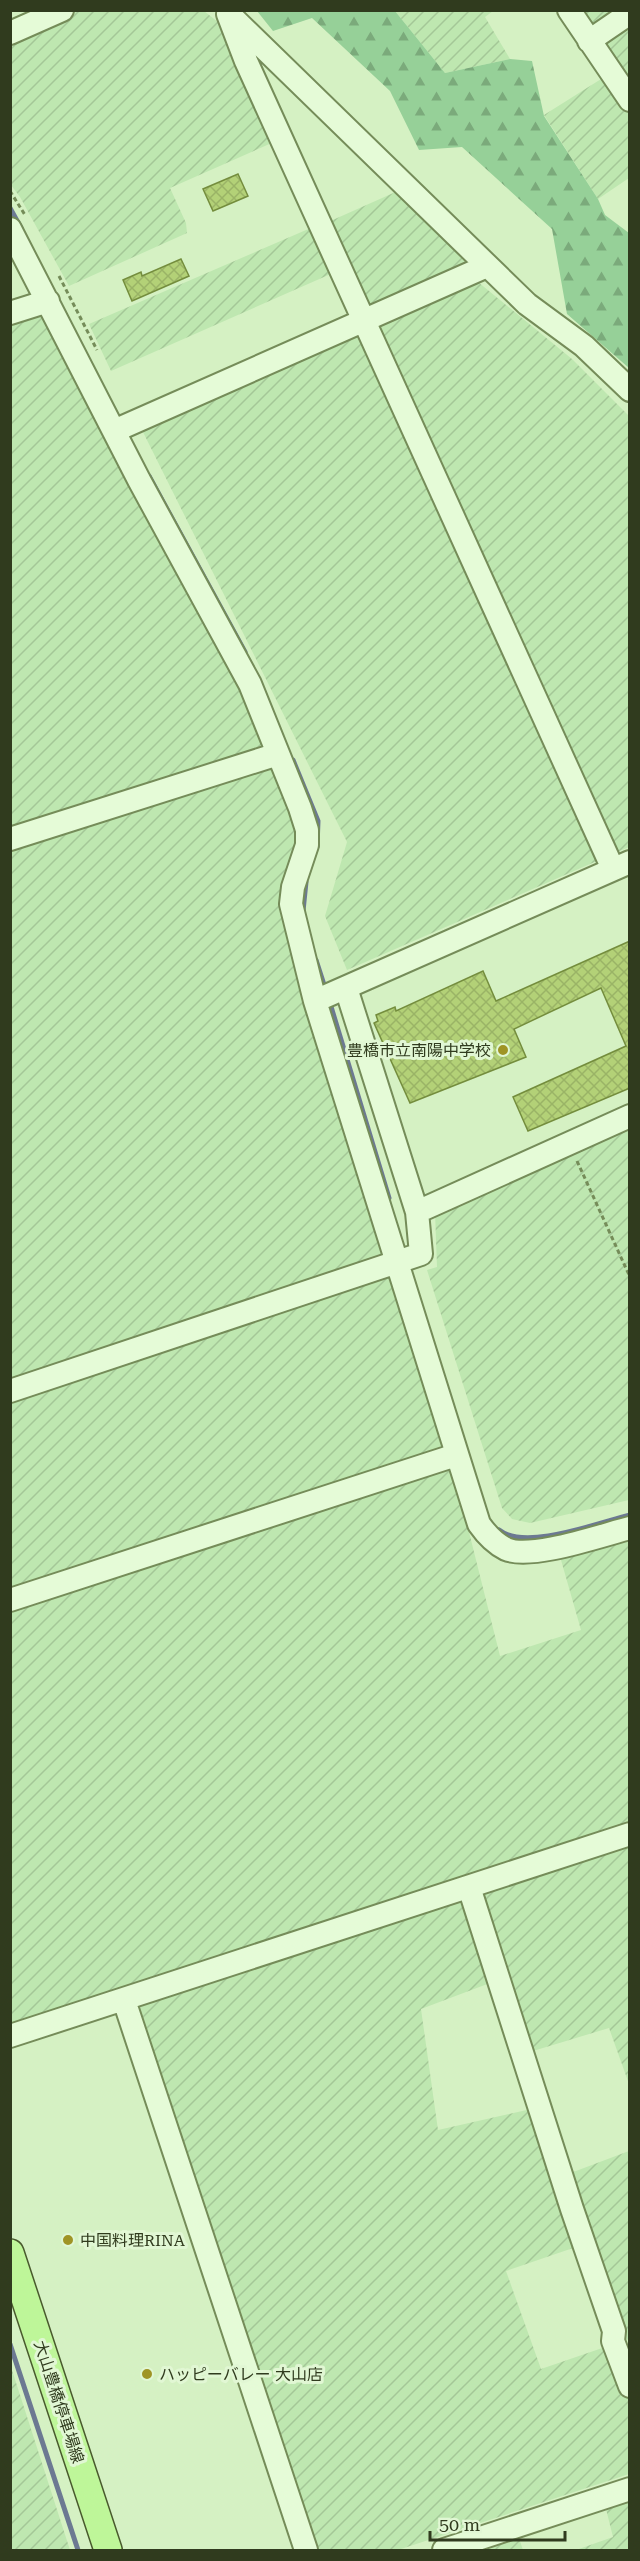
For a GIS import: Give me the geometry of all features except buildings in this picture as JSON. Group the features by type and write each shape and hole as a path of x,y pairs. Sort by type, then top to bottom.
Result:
{"main road":[{"name":"大山豊橋停車場線","path":"10,2253 108,2550"}],"street":[{"path":"10,33 62,10"},
{"path":"569,10 630,100"},
{"path":"226,12 355,134 527,304 584,346 630,390"},
{"path":"226,12 365,319 621,866 332,994"},
{"path":"590,41 630,13"},
{"path":"10,229 48,301 122,427 250,684 307,830 307,845 293,887 291,904 332,994 417,1212 421,1254 10,1391"},
{"path":"122,427 487,266"},
{"path":"10,313 48,301"},
{"path":"10,839 278,754"},
{"path":"332,994 395,1262 479,1524 487,1536 507,1549 534,1551 630,1528"},
{"path":"417,1212 630,1116"},
{"path":"10,1600 456,1455"},
{"path":"10,2036 630,1834"},
{"path":"469,1887 572,2209 614,2331 613,2341 630,2386"},
{"path":"124,2000 306,2550"},
{"path":"444,2550 630,2489"}],"path":[{"path":"569,1143 630,1277"}],"green space":[{"path":"75,11 204,11 218,22 274,142 170,188 186,223 187,233 69,286 20,197 11,185 10,39"},
{"path":"257,11 395,11 445,73 510,59 532,61 544,116 598,199 605,215 629,233 629,368 567,314 552,229 462,147 419,150 390,91 312,18 273,31"},
{"path":"395,11 493,11 485,17 510,59 445,73"},
{"path":"577,11 629,11 629,178 598,199 544,115 617,69"},
{"path":"400,190 473,262 461,268 572,359 629,416 629,847 347,970 325,916 347,842 139,424 371,322 326,223"},
{"path":"313,227 333,273 111,371 89,324"},
{"path":"46,310 233,667 300,823 289,882 305,981 300,991 396,1300 403,1305 456,1480 500,1656 581,1630 559,1553 630,1535 629,1825 10,2025 10,322"},
{"path":"629,1125 629,1500 530,1523 512,1519 502,1508 427,1270 437,1267 435,1212"},
{"path":"629,1841 629,2084 609,2028 533,2051 479,1890"},
{"path":"461,1897 490,1983 421,2009 438,2130 531,2109 576,2247 506,2271 541,2369 611,2345 629,2399 629,2474 398,2550 315,2550 136,2008"},
{"path":"629,2151 629,2339 626,2340 568,2174"},
{"path":"11,2367 70,2550 11,2550"},
{"path":"629,2497 629,2550 576,2550 613,2537 605,2505"},
{"path":"518,2535 523,2550 469,2550"}],"waterway":[{"path":"10,208 21,228"},
{"path":"149,476 245,652"},
{"path":"293,760 318,821 317,847"},
{"path":"303,911 306,882"},
{"path":"316,960 326,991"},
{"path":"329,1000 389,1198"},
{"path":"499,1530 511,1536 543,1537 630,1515"},
{"path":"10,2344 78,2550"}],"place":[{"name":"豊橋市立南陽中学校","path":"503,1050"},
{"name":"中国料理RINA","path":"68,2240"},
{"name":"ハッピーバレー 大山店","path":"147,2374"}]}
